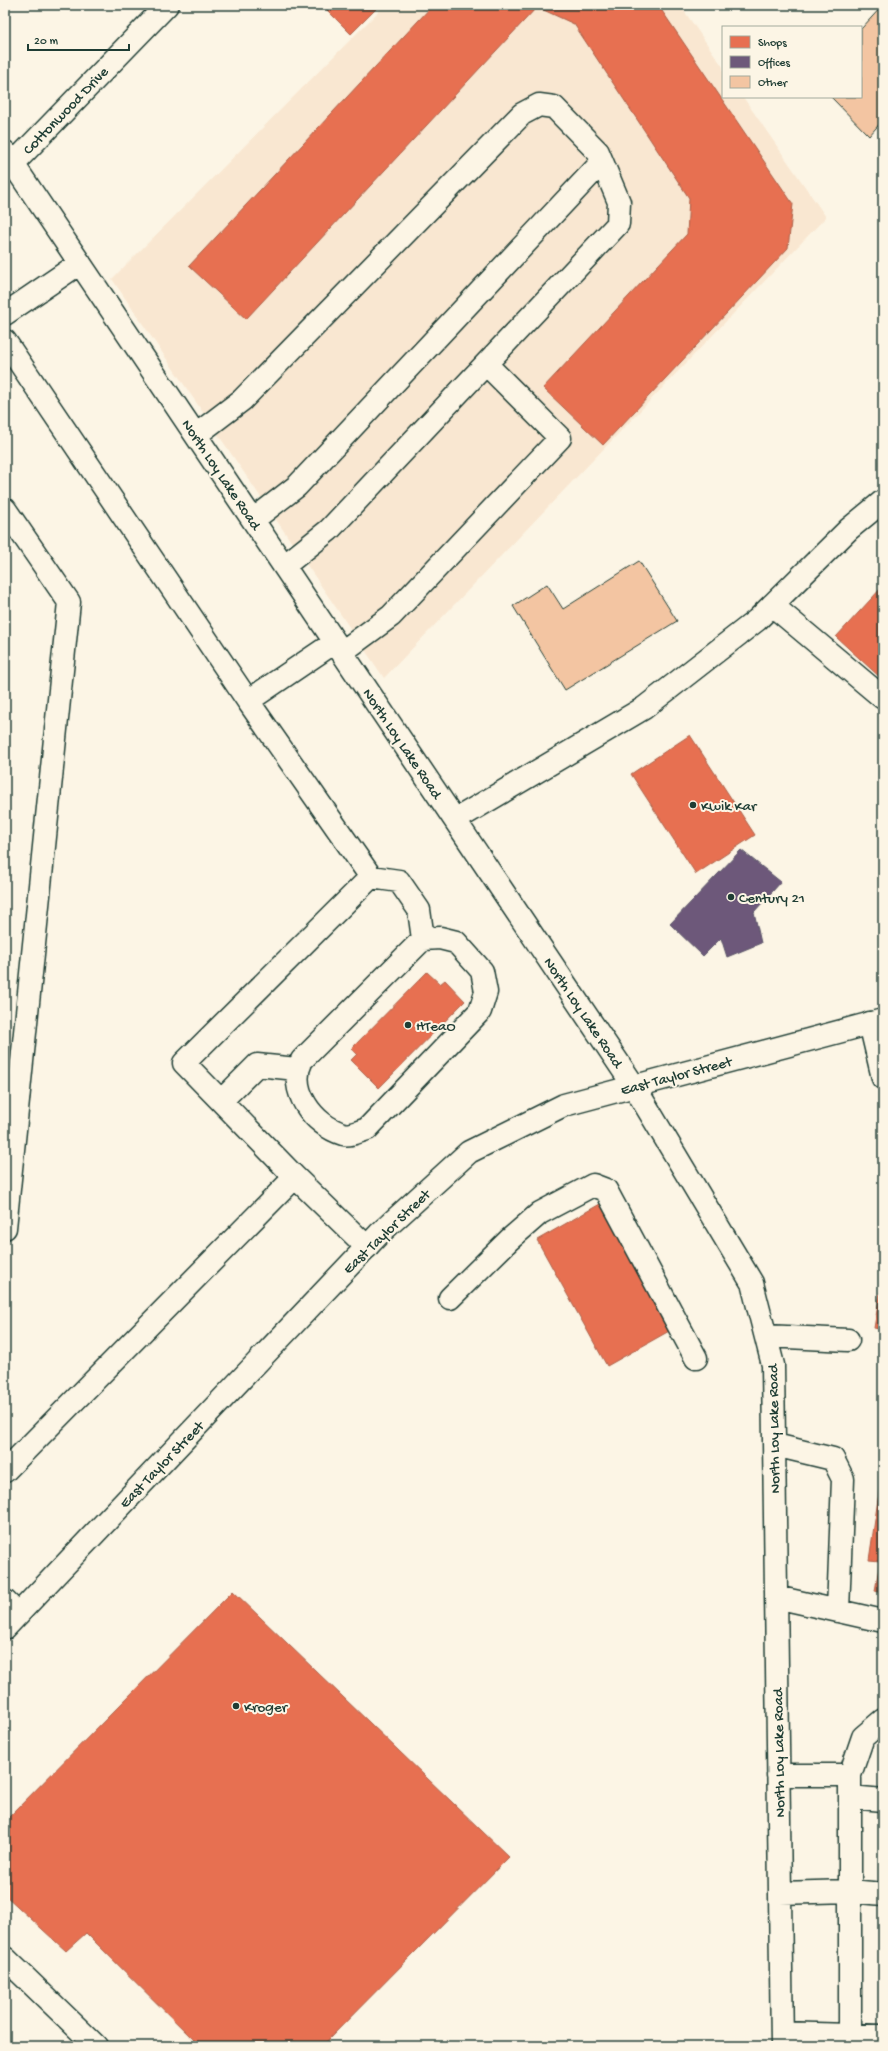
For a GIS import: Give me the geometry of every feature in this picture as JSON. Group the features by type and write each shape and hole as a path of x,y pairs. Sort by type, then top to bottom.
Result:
{"street":[{"name":"Cottonwood Drive","path":"9,158 167,5"},
{"path":"196,435 242,400 522,114 539,106 554,107 598,152 619,202 618,224 329,530 284,566"},
{"name":"North Loy Lake Road","path":"9,158 634,1086 752,1283 773,1365 782,2039"},
{"path":"253,520 297,486 602,162"},
{"path":"5,314 80,263"},
{"path":"5,341 248,701 371,877 399,881 419,910 422,939"},
{"path":"248,701 391,616 560,438 486,364"},
{"path":"455,820 644,708 757,620 849,529 883,501"},
{"path":"5,509 69,602 5,1228"},
{"path":"772,605 883,698"},
{"path":"367,1247 295,1177 184,1063 371,877"},
{"path":"440,938 456,942 482,970 486,992 480,1011 367,1129 344,1134 321,1121 310,1112 298,1091 297,1069 302,1060 422,939 440,938"},
{"path":"877,1022 883,1078"},
{"name":"East Taylor Street","path":"10,1614 367,1247 469,1152 564,1105 877,1022"},
{"path":"221,1102 257,1065 297,1069"},
{"path":"5,1471 295,1177"},
{"path":"450,1298 509,1240 540,1213 592,1185 606,1190 696,1358"},
{"path":"766,1336 848,1340"},
{"path":"775,1445 833,1459 843,1479 838,1611"},
{"path":"776,1597 883,1621"},
{"path":"850,2035 850,1775 863,1737 883,1720"},
{"path":"778,1775 850,1775"},
{"path":"850,1797 883,1800"},
{"path":"780,1893 850,1891 883,1894"},
{"path":"5,1958 96,2046"},
{"path":"782,2039 850,2035 883,2036"}],"shaded area":[{"path":"385,5 680,5 722,66 722,98 744,98 826,217 384,678 112,279"}],"building: Shops":[{"path":"322,5 380,5 351,34"},
{"path":"433,5 658,5 793,204 788,248 603,445 543,388 687,234 689,198 574,24 537,7 246,319 189,266"},
{"path":"883,586 883,680 836,637"},
{"name":"Kwik Kar","path":"690,735 755,835 696,874 631,774"},
{"name":"HTeaO","path":"427,972 440,984 445,980 465,1001 379,1088 351,1060 357,1054 351,1049"},
{"path":"600,1204 671,1330 607,1366 537,1240"},
{"path":"883,1275 883,1330 874,1328"},
{"path":"883,1466 883,1593 875,1591 880,1561 869,1560"},
{"name":"Kroger","path":"233,1591 509,1857 322,2046 200,2046 86,1933 66,1951 5,1895 5,1821"}],"building: Offices":[{"name":"Century 21","path":"741,850 781,882 754,912 761,943 727,957 721,938 703,956 670,924"}],"building: Other":[{"path":"883,5 883,120 869,136 832,98 862,98 862,28"},
{"path":"639,561 677,621 565,690 513,606 547,584 563,609"}],"place":[{"name":"Kwik Kar","path":"693,805"},
{"name":"Century 21","path":"731,897"},
{"name":"HTeaO","path":"408,1025"},
{"name":"Kroger","path":"236,1706"}]}
